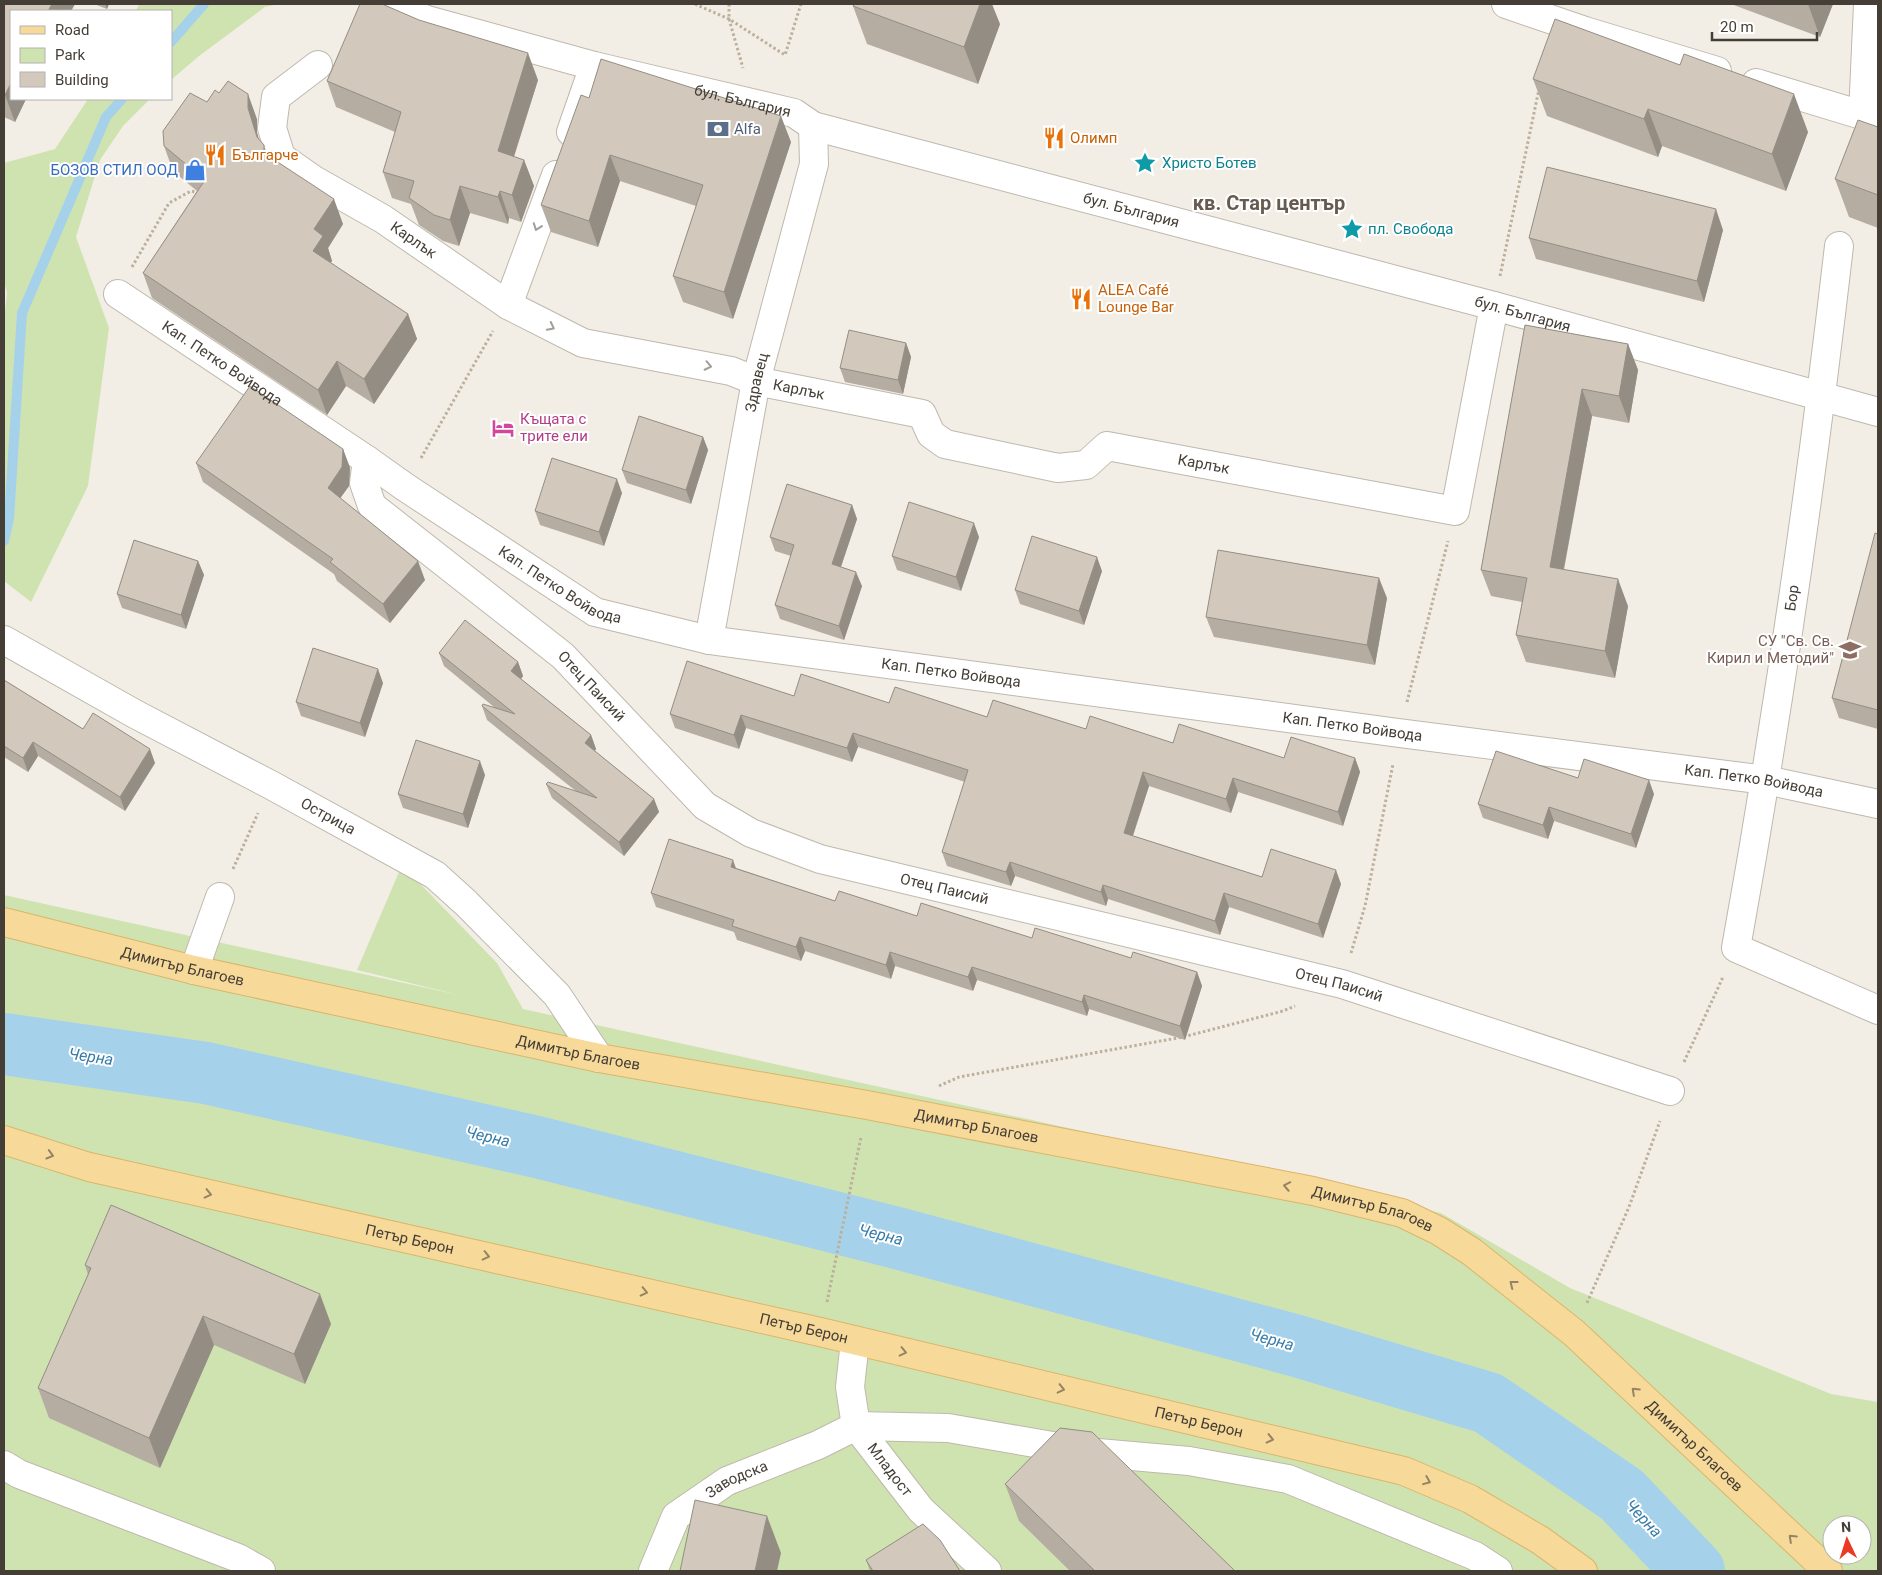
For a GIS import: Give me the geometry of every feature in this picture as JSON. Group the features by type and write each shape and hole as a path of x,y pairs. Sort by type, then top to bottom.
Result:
{"main road":[{"name":"Димитър Благоев","path":"4,922 194,970 599,1058 877,1107 1313,1190 1402,1213 1439,1231 1472,1252 1574,1333 1828,1571"},
{"name":"Петър Берон","path":"4,1140 89,1167 855,1341 1404,1471 1470,1499 1540,1540 1583,1571"}],"street":[{"name":"бул. България","path":"387,4 428,20 594,66 794,113 813,126 1494,306 1878,412"},
{"path":"1506,4 1585,31 1871,117 1868,4"},
{"name":"Карлък","path":"318,65 276,97 272,128 281,157 314,180 383,219 508,305 583,343 731,371 756,381 922,414 931,434 944,444 1058,468 1086,465 1107,446 1455,511 1494,306"},
{"path":"508,305 594,66"},
{"name":"Здравец","path":"709,640 756,381 814,164 813,126"},
{"name":"Бор","path":"1736,948 1766,780 1822,397 1839,246"},
{"name":"Кап. Петко Войвода","path":"118,294 594,612 709,640 1399,734 1766,780 1878,804"},
{"name":"Отец Паисий","path":"367,460 364,483 372,506 563,656 705,806 750,833 820,859 1342,984 1670,1091"},
{"name":"Острица","path":"4,640 135,714 271,785 435,875 466,903 557,995 599,1058"},
{"path":"194,970 220,897"},
{"path":"1736,948 1878,1010"},
{"name":"Младост","path":"855,1341 850,1387 856,1426 921,1510 987,1571"},
{"path":"856,1426 948,1428 1088,1452 1189,1461 1288,1479 1475,1556 1498,1571"},
{"name":"Заводска","path":"653,1571 676,1516 727,1481 818,1445 856,1426"},
{"path":"4,1465 19,1474 238,1558 261,1571"}],"path":[{"path":"695,4 729,19 785,55 801,4"},
{"path":"729,4 729,19 753,103"},
{"path":"1494,306 1539,87"},
{"path":"140,251 169,203 192,191 208,194"},
{"path":"405,487 508,305"},
{"path":"220,897 271,785"},
{"path":"1574,1333 1629,1207 1670,1091 1736,948"},
{"path":"934,1088 959,1078 1201,1032 1283,1011 1342,984"},
{"path":"830,1290 858,1154"}],"green space":[{"path":"139,4 279,4 265,7 199,56 172,79 172,10 136,10"},
{"path":"87,100 149,100 123,126 100,160 76,237 109,328 88,486 31,602 4,581 4,321 7,293 4,281 4,163 55,149"},
{"path":"402,865 497,963 523,1009 1114,1138 1441,1213 1570,1288 1831,1394 1878,1402 1878,1571 4,1571 4,895 459,995 357,970"}],"building":[{"path":"4,4 52,4 49,10 10,10 10,85 4,95"},
{"path":"360,4 382,4 419,20 528,53 498,151 524,160 512,195 500,191 498,197 460,186 450,220 434,215 409,198 414,181 383,172 401,112 327,81"},
{"path":"854,4 980,4 964,47 853,6"},
{"path":"1555,19 1680,65 1684,54 1794,94 1772,154 1648,109 1644,119 1533,79"},
{"path":"601,59 781,116 724,292 673,276 703,185 610,155 589,221 541,205 581,95 589,98"},
{"path":"228,81 248,94 248,108 257,137 264,145 264,153 334,199 314,229 323,236 313,251 408,314 364,379 337,361 318,390 143,273 205,180 164,146 163,131 190,93 207,102 215,90 219,93"},
{"path":"1858,120 1878,127 1878,195 1835,179"},
{"path":"1547,167 1716,209 1697,281 1529,238"},
{"path":"1525,325 1628,344 1619,396 1582,389 1550,567 1618,579 1605,651 1516,635 1527,578 1481,570"},
{"path":"849,330 906,343 898,380 840,368"},
{"path":"250,386 343,449 342,467 328,488 418,561 383,604 330,562 333,559 196,463"},
{"path":"639,416 703,437 686,490 622,470"},
{"path":"552,458 617,479 599,532 535,511"},
{"path":"787,484 852,505 832,564 856,572 839,626 775,605 794,545 770,537"},
{"path":"909,502 974,523 956,577 892,556"},
{"path":"1875,533 1878,534 1878,710 1832,698"},
{"path":"1032,536 1097,557 1079,611 1015,590"},
{"path":"134,540 198,561 181,615 117,594"},
{"path":"1218,550 1379,578 1367,645 1206,617"},
{"path":"465,620 518,662 511,671 591,735 585,743 654,799 619,842 546,784 548,782 597,798 482,706 483,704 515,714 439,653"},
{"path":"313,648 378,669 360,723 296,702"},
{"path":"687,661 794,696 801,674 889,703 895,687 987,717 993,700 1086,729 1090,716 1173,743 1179,724 1284,758 1291,737 1355,758 1338,812 1233,778 1226,799 1143,772 1124,833 1262,877 1271,849 1336,870 1318,924 1224,893 1215,921 1103,885 1101,892 1010,862 1006,872 942,852 968,770 853,733 847,748 741,715 734,735 670,714"},
{"path":"4,680 83,729 93,713 150,749 120,797 33,742 23,758 4,746"},
{"path":"416,740 480,761 463,814 398,794"},
{"path":"1496,751 1578,778 1584,759 1649,780 1631,834 1549,807 1543,825 1478,804"},
{"path":"669,839 733,860 731,867 835,901 839,891 917,916 921,903 1032,938 1035,928 1131,958 1133,952 1197,972 1180,1026 1084,995 1082,1002 972,967 968,977 890,952 886,965 800,937 796,947 732,926 734,920 651,893"},
{"path":"111,1205 320,1294 294,1354 203,1316 149,1438 38,1388 91,1268 85,1265"},
{"path":"1060,1428 1092,1432 1235,1571 1095,1571 1005,1484"},
{"path":"695,1500 767,1516 755,1571 680,1571"},
{"path":"923,1524 940,1540 960,1571 873,1571 866,1560"}],"waterway":[{"path":"172,41 204,4"},
{"path":"4,541 9,519 22,313 106,117 121,100"},
{"name":"Черна","path":"4,1044 206,1073 537,1147 897,1238 1297,1346 1488,1403 1622,1495 1694,1571"}],"place":[{"name":"Alfa","path":"718,129"},
{"name":"Олимп","path":"1054,138"},
{"name":"Българче","path":"215,155"},
{"name":"Христо Ботев","path":"1145,163"},
{"name":"БОЗОВ СТИЛ ООД","path":"195,170"},
{"name":"пл. Свобода","path":"1352,229"},
{"name":"ALEA Café Lounge Bar","path":"1081,299"},
{"name":"Къщата с трите ели","path":"503,428"},
{"name":"СУ \"Св. Св. Кирил и Методий\"","path":"1850,650"}],"district":[{"name":"кв. Стар център","path":"1269,203"}]}
